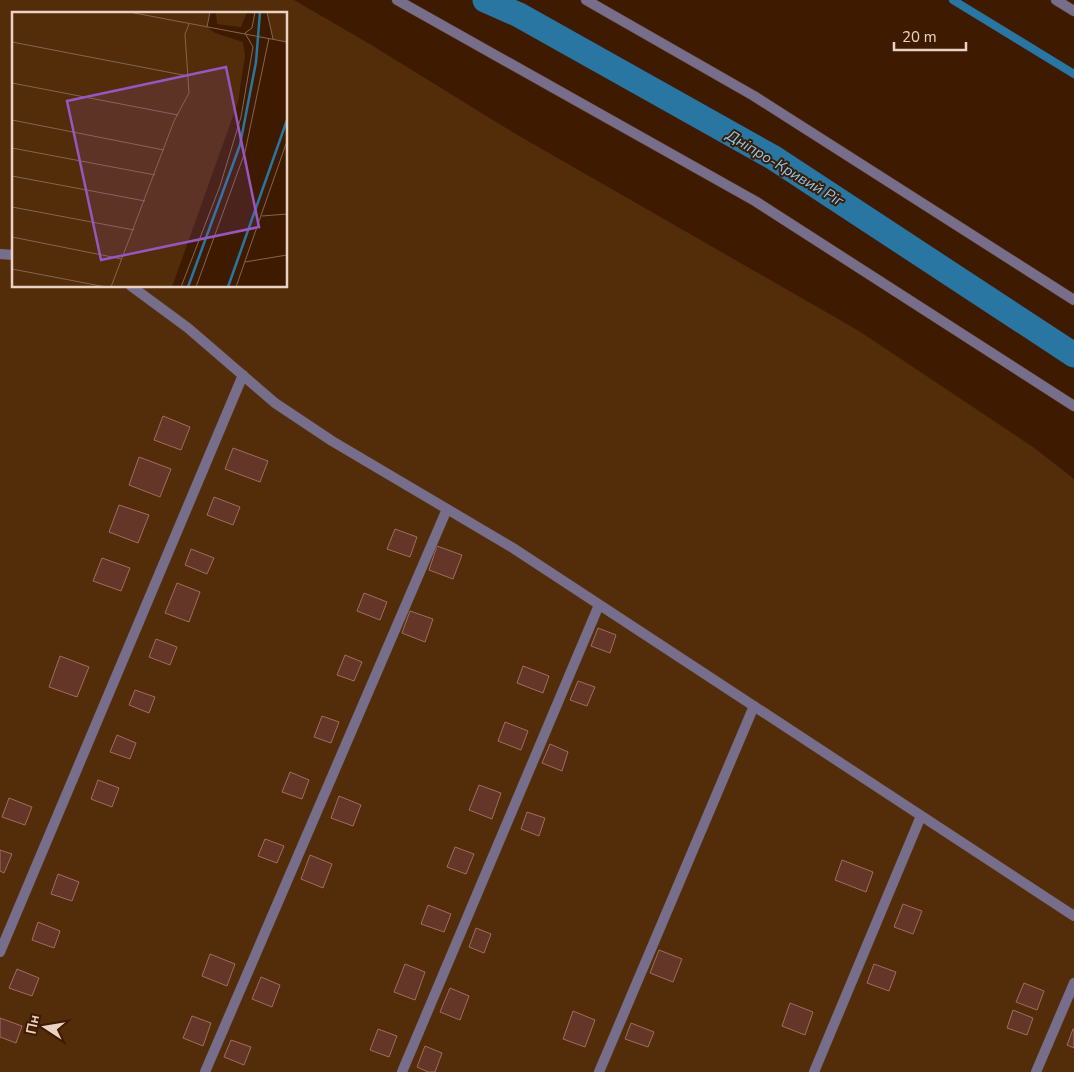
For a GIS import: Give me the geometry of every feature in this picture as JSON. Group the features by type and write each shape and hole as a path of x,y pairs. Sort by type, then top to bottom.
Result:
{"street":[{"path":"397,0 755,201 1074,406"},
{"path":"586,0 754,96 1074,300"},
{"path":"1056,0 1074,11"},
{"path":"134,288 188,328 275,404 332,441 513,548 1074,916"},
{"path":"0,952 243,375"},
{"path":"205,1072 447,509"},
{"path":"402,1072 599,605"},
{"path":"599,1072 754,706"},
{"path":"814,1072 921,816"},
{"path":"1036,1072 1074,983"}],"shaded area":[{"path":"0,0 294,0 514,133 859,331 1033,447 1074,479 1074,1072 0,1072"}],"building":[{"path":"163,416 190,427 181,450 154,440"},
{"path":"233,448 268,461 260,482 225,469"},
{"path":"139,457 171,469 160,497 129,485"},
{"path":"214,497 240,507 233,525 207,515"},
{"path":"119,505 149,515 138,543 109,532"},
{"path":"395,529 417,537 410,557 387,549"},
{"path":"437,546 462,555 453,579 429,570"},
{"path":"191,549 214,558 207,574 185,565"},
{"path":"102,558 130,568 121,591 93,581"},
{"path":"177,583 200,592 189,622 165,613"},
{"path":"364,593 387,602 380,620 357,611"},
{"path":"410,611 433,619 425,642 402,633"},
{"path":"598,628 616,635 610,653 591,646"},
{"path":"156,639 177,647 170,665 149,657"},
{"path":"345,655 362,662 354,681 337,675"},
{"path":"60,656 89,667 77,697 49,687"},
{"path":"523,666 549,676 543,693 517,683"},
{"path":"578,681 595,687 587,706 570,700"},
{"path":"135,690 155,697 149,713 129,705"},
{"path":"322,716 339,722 331,743 314,737"},
{"path":"505,722 528,731 521,750 498,741"},
{"path":"117,735 136,743 130,759 110,752"},
{"path":"550,744 568,752 562,771 542,763"},
{"path":"290,772 309,780 302,799 282,792"},
{"path":"98,780 119,788 112,807 91,799"},
{"path":"479,785 501,793 492,819 469,810"},
{"path":"339,796 361,805 353,826 331,818"},
{"path":"9,798 32,807 25,825 2,817"},
{"path":"527,812 545,818 539,836 521,829"},
{"path":"265,839 284,846 277,863 258,856"},
{"path":"455,847 474,854 466,874 447,867"},
{"path":"0,850 12,854 4,873 0,871"},
{"path":"310,855 332,864 323,888 301,879"},
{"path":"842,860 873,872 866,892 835,880"},
{"path":"58,874 79,882 72,901 51,894"},
{"path":"903,904 922,911 913,934 894,927"},
{"path":"428,905 451,914 444,932 421,924"},
{"path":"38,922 60,931 54,948 32,940"},
{"path":"476,928 491,934 484,953 469,947"},
{"path":"659,950 682,959 673,982 650,973"},
{"path":"210,954 235,964 227,986 202,976"},
{"path":"405,964 425,972 415,1000 394,992"},
{"path":"874,964 896,972 889,991 867,983"},
{"path":"17,969 39,978 32,996 9,988"},
{"path":"261,977 280,985 272,1007 252,999"},
{"path":"1024,983 1044,991 1037,1010 1016,1002"},
{"path":"450,988 469,996 460,1020 440,1012"},
{"path":"790,1003 813,1012 805,1035 782,1026"},
{"path":"1013,1010 1033,1018 1027,1035 1007,1028"},
{"path":"573,1011 595,1020 585,1047 563,1039"},
{"path":"192,1016 211,1023 203,1046 183,1038"},
{"path":"0,1018 22,1026 16,1043 0,1037"},
{"path":"631,1023 654,1032 648,1047 625,1039"},
{"path":"378,1029 397,1036 389,1057 370,1050"},
{"path":"1074,1029 1074,1048 1067,1045"},
{"path":"231,1040 251,1047 244,1065 224,1057"},
{"path":"425,1046 442,1053 435,1072 428,1072 417,1067"}],"waterway":[{"name":"Дніпро-Кривий Ріг","path":"485,0 519,15 774,158 1074,355"},
{"path":"953,0 1074,74"}]}
